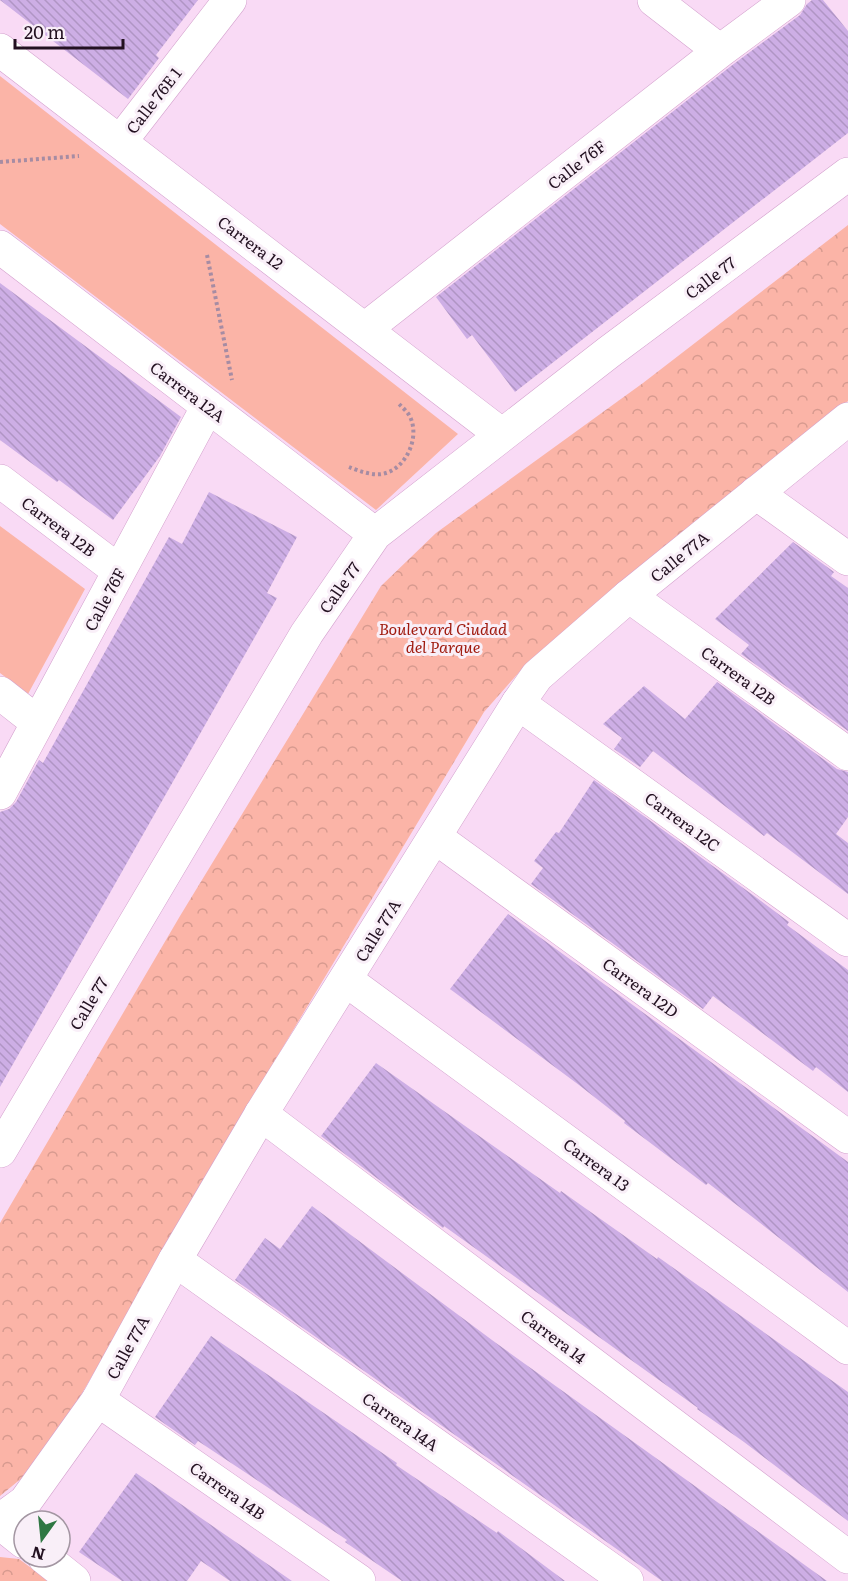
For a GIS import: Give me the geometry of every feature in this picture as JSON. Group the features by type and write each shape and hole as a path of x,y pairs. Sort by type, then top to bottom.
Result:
{"street":[{"name":"Calle 76E 1","path":"120,142 230,0"},
{"path":"654,0 720,51"},
{"name":"Calle 76F","path":"365,329 720,51 789,0"},
{"name":"Carrera 12","path":"0,50 502,435"},
{"name":"Calle 77","path":"3,1138 307,633 375,534 618,345 848,174"},
{"name":"Carrera 12A","path":"0,247 375,534"},
{"name":"Calle 76F","path":"0,793 208,406"},
{"name":"Calle 77A","path":"0,1521 25,1502 98,1400 175,1260 261,1114 537,676 629,596 848,419"},
{"name":"Carrera 12B","path":"0,481 119,571"},
{"path":"756,493 848,559"},
{"name":"Carrera 12B","path":"629,596 848,754"},
{"path":"0,693 37,722"},
{"name":"Carrera 12C","path":"518,703 848,939"},
{"name":"Carrera 12D","path":"435,837 848,1137"},
{"name":"Carrera 13","path":"346,980 848,1348"},
{"name":"Carrera 14","path":"261,1114 848,1557"},
{"name":"Carrera 14A","path":"175,1260 627,1581"},
{"name":"Carrera 14B","path":"98,1400 359,1581"},
{"path":"0,1521 12,1532"},
{"path":"59,1569 74,1581"}],"path":[{"path":"0,162 79,156"},
{"path":"216,262 207,255 232,379 241,386"},
{"path":"344,465 363,473 385,474 403,463 414,440 411,418 396,400"}],"green space":[{"path":"0,76 458,434 376,510 0,224"},
{"name":"Boulevard Ciudad del Parque","path":"848,225 848,401 530,660 484,712 274,1062 70,1414 34,1468 0,1496 0,1223 180,916 381,586 436,533 643,383"},
{"path":"0,526 85,589 28,694 0,673"},
{"path":"0,1557 12,1558 12,1569 33,1569 49,1581 0,1581"}],"building":[{"path":"0,0 198,0 156,55 159,58 128,99"},
{"path":"812,0 823,0 848,31 848,133 515,392 472,335 467,339 436,297 731,66 800,15"},
{"path":"0,283 181,417 160,456 113,520 0,440"},
{"path":"209,492 297,537 267,593 277,598 0,1087 0,812 9,809 16,802 39,760 43,763 169,537 182,544"},
{"path":"793,542 834,572 831,576 848,588 848,731 741,654 749,645 715,619"},
{"path":"717,682 837,769 848,772 848,817 836,834 848,843 848,894 767,833 764,836 653,751 640,767 614,749 622,738 603,724 644,686 685,719"},
{"path":"594,780 757,898 789,922 787,925 848,970 848,1092 816,1067 813,1071 713,996 703,1009 531,884 543,868 534,861 556,832 559,833"},
{"path":"508,914 848,1162 848,1292 708,1183 706,1185 624,1123 625,1121 579,1085 450,989"},
{"path":"376,1063 560,1193 561,1191 657,1259 658,1257 848,1392 848,1521 698,1408 444,1226 443,1228 321,1136"},
{"path":"312,1206 496,1343 827,1581 662,1581 235,1280 265,1238 280,1249"},
{"path":"211,1336 397,1463 396,1465 497,1533 498,1531 565,1581 402,1581 345,1542 347,1540 198,1441 195,1445 155,1417"},
{"path":"136,1473 292,1581 230,1581 201,1561 187,1581 122,1581 79,1552"}]}
